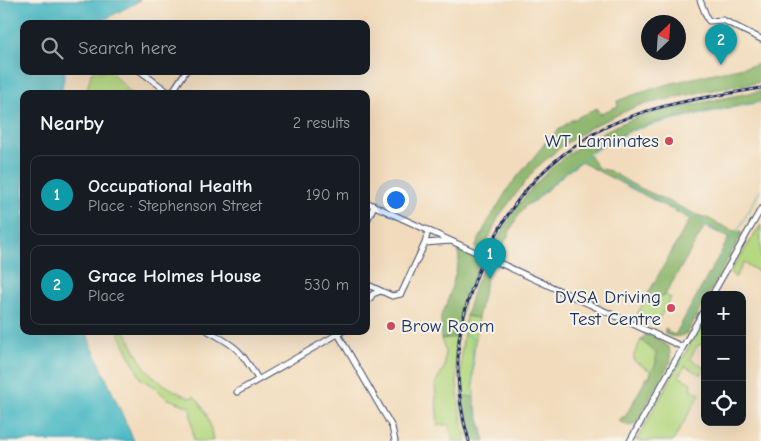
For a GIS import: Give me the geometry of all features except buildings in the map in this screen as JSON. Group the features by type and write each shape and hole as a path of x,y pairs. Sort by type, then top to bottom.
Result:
{"street":[{"path":"700,0 709,21 723,20 761,39"},
{"path":"145,75 166,90"},
{"path":"174,90 183,75"},
{"path":"370,204 683,347"},
{"path":"370,214 374,206"},
{"path":"714,291 761,209"},
{"path":"370,287 395,296 402,294 425,243 428,230"},
{"path":"425,243 451,241"},
{"path":"370,298 381,291"},
{"path":"630,441 701,315"},
{"path":"215,335 238,349 258,379"},
{"path":"237,392 337,335"},
{"path":"342,335 392,427 395,441"}],"green space":[{"path":"761,64 761,82 701,92 637,106 593,126 562,146 536,168 499,216 482,252 475,248 509,187 551,136 570,121 597,108 599,114 618,106 617,101 652,89 706,75"},
{"path":"91,75 114,75 128,90 87,90"},
{"path":"761,91 761,102 692,114 655,123 627,132 588,153 598,168 610,171 632,184 697,215 731,230 741,232 742,234 710,291 701,291 701,308 687,333 671,336 665,334 665,328 668,330 667,332 675,335 729,238 705,226 665,295 653,300 645,299 690,219 581,162 564,174 535,201 526,205 515,221 497,258 490,255 502,231 532,188 549,170 590,139 613,127 644,115"},
{"path":"761,225 761,273 744,263 735,278 730,272"},
{"path":"458,248 481,259 464,303 457,337 441,339 441,316 447,304 459,260"},
{"path":"486,262 492,266 487,277 478,318 466,316 475,285"},
{"path":"665,295 671,298 656,324 637,315 645,299 653,300"},
{"path":"466,316 478,318 473,360 474,400 473,397 462,397 461,356"},
{"path":"701,325 701,345 697,346 690,359 701,365 701,375 685,366 679,376 691,383 690,388 700,394 673,441 636,441"},
{"path":"120,335 127,335 143,364 157,379 166,386 190,398 194,396 202,406 207,417 213,441 194,441 190,407 166,398 154,386 141,379"},
{"path":"645,335 651,335 669,347 671,361 636,423 629,426 619,421 622,417 625,417 646,379 650,376 656,361 656,353 641,340"},
{"path":"457,337 458,389 467,441 453,441 448,424 438,426 435,384 445,366 445,349 441,339"},
{"path":"641,340 656,353 656,363 651,371 634,361 634,355"},
{"path":"462,397 473,397 485,441 471,441"}],"water":[{"path":"0,0 141,0 104,20 20,20 20,75 64,75 62,90 20,90 20,335 88,335 134,441 0,441"}],"waterway":[{"path":"531,202 559,177 593,152 632,130 761,102"},
{"path":"613,178 733,238"},
{"path":"681,332 761,189"},
{"path":"440,333 458,334"},
{"path":"464,334 472,338 474,409 482,441"}],"railway":[{"path":"469,441 463,416 458,378 459,340 463,318 485,256 494,238 524,192 536,178 564,154 591,135 628,117 665,106 761,88"}],"place":[{"name":"Grace Holmes House","path":"721,65"},
{"name":"WT Laminates","path":"669,141"},
{"name":"Occupational Health","path":"490,279"},
{"name":"DVSA Driving Test Centre","path":"671,308"},
{"name":"Brow Room","path":"391,326"}]}
